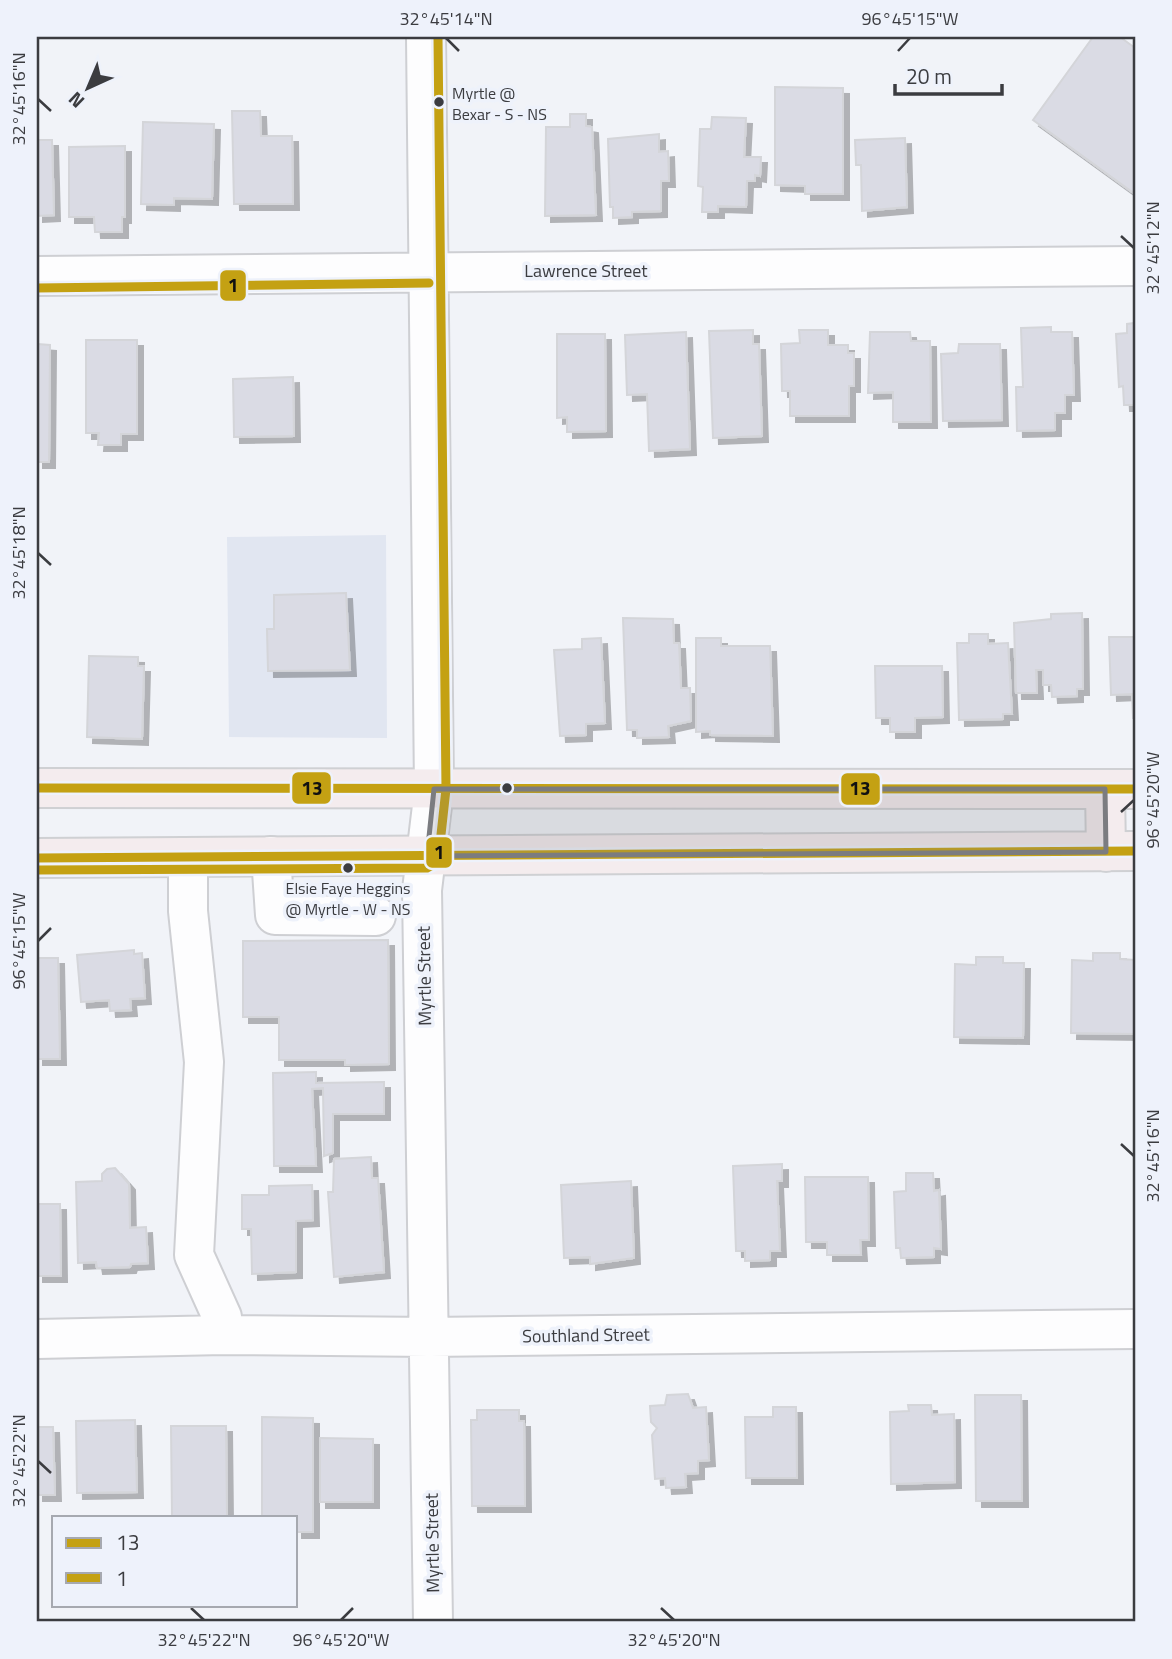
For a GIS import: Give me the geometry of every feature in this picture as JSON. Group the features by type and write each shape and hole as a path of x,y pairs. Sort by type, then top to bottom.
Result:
{"main road":[{"path":"37,788 1120,789 1121,851 37,858"}],"street":[{"name":"Myrtle Street","path":"426,37 434,789 422,890 433,1622"},
{"name":"Lawrence Street","path":"37,276 1135,266"},
{"path":"271,856 275,915 376,916"},
{"path":"188,857 188,911 204,1062 194,1255 222,1317 224,1335"},
{"name":"Southland Street","path":"37,1339 224,1335 430,1337 1135,1329"}],"highlighted area":[{"path":"434,789 1105,789 1106,852 427,856"}],"shaded area":[{"path":"386,535 387,738 229,737 227,537"}],"building":[{"path":"1093,37 1120,37 1135,48 1135,194 1033,120"},
{"path":"775,87 843,88 843,194 805,194 805,186 775,185"},
{"path":"232,111 260,111 261,136 292,136 293,204 234,204"},
{"path":"570,114 586,114 586,126 592,127 596,215 545,216 546,127 570,127"},
{"path":"712,117 746,118 744,157 761,157 760,176 755,175 755,181 747,181 746,207 718,206 718,212 702,212 703,187 698,186 700,129 711,129"},
{"path":"143,122 214,124 212,199 174,198 174,205 141,204"},
{"path":"659,134 659,152 668,151 669,181 661,181 661,211 632,212 632,217 613,218 613,207 610,207 608,139"},
{"path":"905,138 907,207 862,211 861,165 856,165 855,140"},
{"path":"37,140 52,140 54,215 37,216"},
{"path":"125,146 125,217 122,217 122,232 95,232 94,217 69,217 69,147"},
{"path":"1135,323 1135,405 1124,405 1123,386 1119,387 1116,334 1127,333 1127,324"},
{"path":"1051,327 1051,332 1072,332 1074,395 1065,395 1065,413 1055,413 1055,430 1017,431 1016,387 1023,387 1021,328"},
{"path":"753,330 753,344 759,344 762,436 713,438 709,331"},
{"path":"799,330 828,330 828,345 848,345 848,353 854,353 854,386 849,386 849,416 790,416 790,391 782,391 781,344 800,343"},
{"path":"686,332 690,449 649,451 647,394 627,395 625,335"},
{"path":"870,332 910,332 911,341 930,341 931,422 893,422 893,392 868,393"},
{"path":"557,334 605,334 606,431 567,432 567,417 557,418"},
{"path":"86,340 137,340 137,434 121,434 121,445 98,445 99,433 86,433"},
{"path":"37,344 50,345 49,462 37,462"},
{"path":"959,344 1000,344 1002,420 943,421 941,354 958,353"},
{"path":"293,377 294,436 234,437 233,379"},
{"path":"346,593 350,670 268,671 267,629 274,629 274,595"},
{"path":"1082,613 1083,689 1077,689 1077,696 1052,697 1051,685 1043,685 1043,670 1036,670 1037,693 1016,693 1014,623 1051,619 1051,614"},
{"path":"623,618 673,619 674,643 679,643 681,688 690,688 691,721 668,726 669,737 637,738 637,730 627,730"},
{"path":"969,634 988,634 988,644 1008,643 1012,714 1003,714 1003,719 959,720 957,643 969,643"},
{"path":"1109,637 1135,637 1135,718 1132,694 1111,695"},
{"path":"601,638 605,723 586,724 586,735 560,736 554,650 582,649 582,639"},
{"path":"696,638 721,638 721,646 770,646 773,736 710,735 710,731 696,732"},
{"path":"89,656 138,657 138,666 144,666 142,739 87,737"},
{"path":"875,666 942,666 943,717 915,718 915,732 890,732 890,718 876,718"},
{"path":"388,940 389,1064 345,1065 345,1060 279,1060 279,1017 243,1017 243,941"},
{"path":"134,950 134,954 142,953 145,998 130,999 131,1010 110,1011 109,1000 81,1002 77,955"},
{"path":"1093,953 1120,953 1120,959 1135,960 1135,1034 1071,1033 1072,960 1093,961"},
{"path":"976,957 1003,957 1003,963 1024,963 1023,1038 954,1037 955,964 976,965"},
{"path":"37,958 58,958 60,1059 37,1059"},
{"path":"316,1072 316,1083 384,1082 384,1114 333,1114 333,1153 324,1156 323,1088 312,1089 316,1166 274,1166 273,1073"},
{"path":"371,1157 372,1178 378,1178 384,1272 334,1277 328,1192 333,1192 334,1159"},
{"path":"782,1164 782,1181 777,1181 780,1251 770,1251 770,1260 745,1261 745,1251 736,1251 733,1166"},
{"path":"115,1168 129,1184 130,1228 146,1227 148,1263 131,1264 130,1267 97,1268 96,1262 78,1263 76,1182 102,1181 102,1174 107,1169"},
{"path":"906,1173 933,1173 934,1191 939,1190 941,1249 934,1248 934,1257 901,1258 900,1248 896,1248 894,1192 906,1191"},
{"path":"805,1177 868,1177 869,1240 860,1240 861,1255 827,1255 827,1242 806,1242"},
{"path":"631,1181 634,1258 590,1264 590,1257 564,1258 561,1185"},
{"path":"312,1185 313,1220 296,1221 296,1272 252,1274 251,1229 242,1229 242,1195 269,1195 269,1186"},
{"path":"37,1204 60,1204 61,1276 37,1276"},
{"path":"688,1394 693,1408 706,1407 709,1460 698,1461 698,1473 685,1474 686,1487 666,1488 665,1478 655,1479 652,1435 657,1428 651,1422 650,1406 665,1405 667,1395"},
{"path":"975,1395 1021,1395 1022,1501 976,1501"},
{"path":"908,1405 931,1405 932,1415 954,1414 955,1482 891,1484 890,1412 909,1411"},
{"path":"773,1407 796,1407 797,1478 746,1478 745,1417 773,1417"},
{"path":"477,1410 519,1410 519,1421 524,1421 525,1506 472,1506 471,1420 477,1420"},
{"path":"262,1417 313,1418 313,1532 298,1532 298,1516 262,1516"},
{"path":"135,1420 137,1492 77,1493 76,1421"},
{"path":"171,1426 226,1426 227,1516 172,1516"},
{"path":"37,1427 53,1427 55,1495 37,1495"},
{"path":"320,1438 373,1439 373,1502 320,1502"}],"transit line":[{"name":"1","path":"37,870 427,868 438,862 446,789 438,37"},
{"name":"1","path":"37,288 429,283"},
{"name":"13","path":"37,788 1135,789"},
{"name":"13","path":"37,858 1135,851"}],"place":[{"name":"Myrtle @ Bexar - S - NS","path":"439,102"},
{"name":"Elsie Faye Heggins @ Myrtle - W - NS","path":"348,868"}]}
